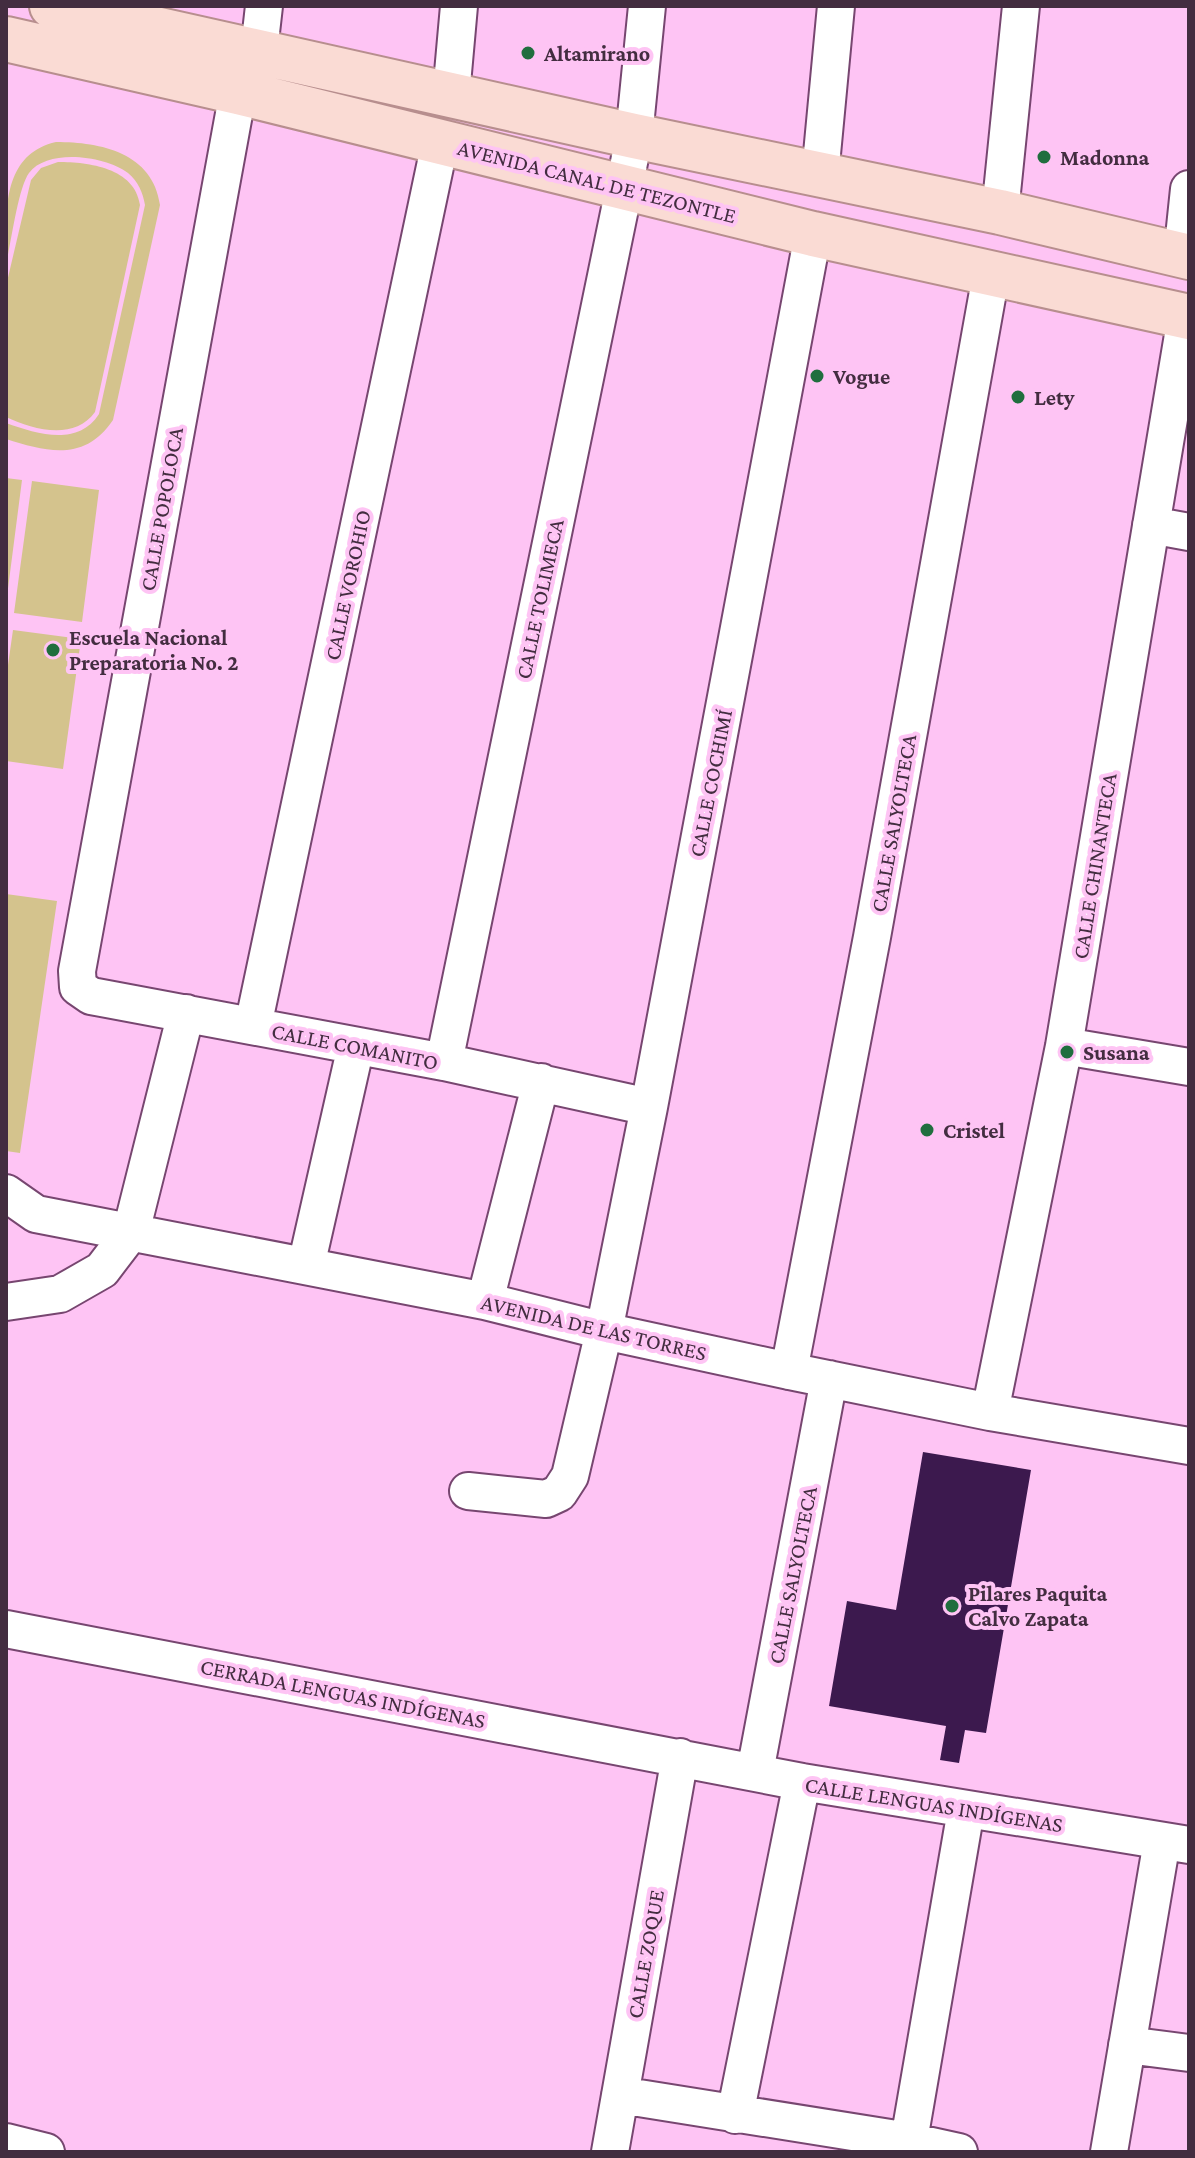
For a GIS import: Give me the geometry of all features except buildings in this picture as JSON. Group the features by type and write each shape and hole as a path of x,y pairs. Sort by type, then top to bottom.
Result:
{"main road":[{"path":"73,8 634,136 1000,212 1186,256"},
{"name":"AVENIDA CANAL DE TEZONTLE","path":"6,39 238,92 813,234 1188,317"}],"street":[{"path":"259,50 264,6"},
{"path":"451,95 459,6"},
{"name":"CALLE TOLIMECA","path":"444,1062 624,189 634,136 647,6"},
{"path":"820,175 836,6"},
{"path":"1000,212 1021,6"},
{"name":"CALLE POPOLOCA","path":"77,971 238,92 259,50"},
{"name":"CALLE VOROHIO","path":"253,1026 440,143"},
{"path":"1186,256 1189,189"},
{"name":"CALLE COCHIMÍ","path":"468,1491 546,1499 559,1493 570,1476 604,1331 649,1107 813,234"},
{"name":"CALLE SALYOLTECA","path":"789,1371 872,937 991,275"},
{"name":"CALLE CHINANTECA","path":"990,1412 1064,1046 1188,317"},
{"path":"1151,525 1189,532"},
{"name":"CALLE COMANITO","path":"77,971 78,987 91,996 444,1062 649,1107"},
{"path":"6,1302 60,1294 102,1270 131,1232 186,1013"},
{"path":"306,1266 356,1046"},
{"path":"1064,1046 1189,1067"},
{"path":"485,1301 541,1082"},
{"name":"AVENIDA DE LAS TORRES","path":"6,1193 36,1214 485,1301 604,1331 990,1412 1189,1446"},
{"name":"CALLE SALYOLTECA","path":"755,1772 829,1379"},
{"name":"CERRADA LENGUAS INDÍGENAS","path":"6,1629 680,1757"},
{"name":"CALLE LENGUAS INDÍGENAS","path":"680,1757 802,1782 1175,1843"},
{"name":"CALLE ZOQUE","path":"610,2152 680,1757"},
{"path":"735,2115 802,1782"},
{"path":"908,2147 966,1810"},
{"path":"1109,2152 1127,2045 1175,1843"},
{"path":"1127,2045 1189,2053"},
{"path":"620,2095 908,2147 959,2152"},
{"path":"6,2142 46,2152"}],"shaded area":[{"path":"56,142 107,148 136,162 155,187 160,205 113,420 90,443 64,450 50,450 6,439 6,423 44,434 69,434 80,431 99,414 145,205 135,180 118,167 77,157 49,160 38,165 25,180 6,264 7,207 16,173 38,149"},
{"path":"58,162 96,166 120,175 136,193 140,205 95,412 76,427 65,430 41,429 6,417 6,286 31,180 41,168"},
{"path":"6,478 22,480 6,604"},
{"path":"32,481 99,490 82,622 14,613"},
{"path":"13,630 81,639 63,769 6,761 6,679"},
{"path":"6,894 57,901 20,1153 6,1151"}],"place":[{"name":"Altamirano","path":"528,53"},
{"name":"Madonna","path":"1044,157"},
{"name":"Vogue","path":"817,376"},
{"name":"Lety","path":"1018,397"},
{"name":"Escuela Nacional Preparatoria No. 2","path":"53,650"},
{"name":"Susana","path":"1067,1052"},
{"name":"Cristel","path":"927,1130"},
{"name":"Pilares Paquita Calvo Zapata","path":"952,1606"}]}
